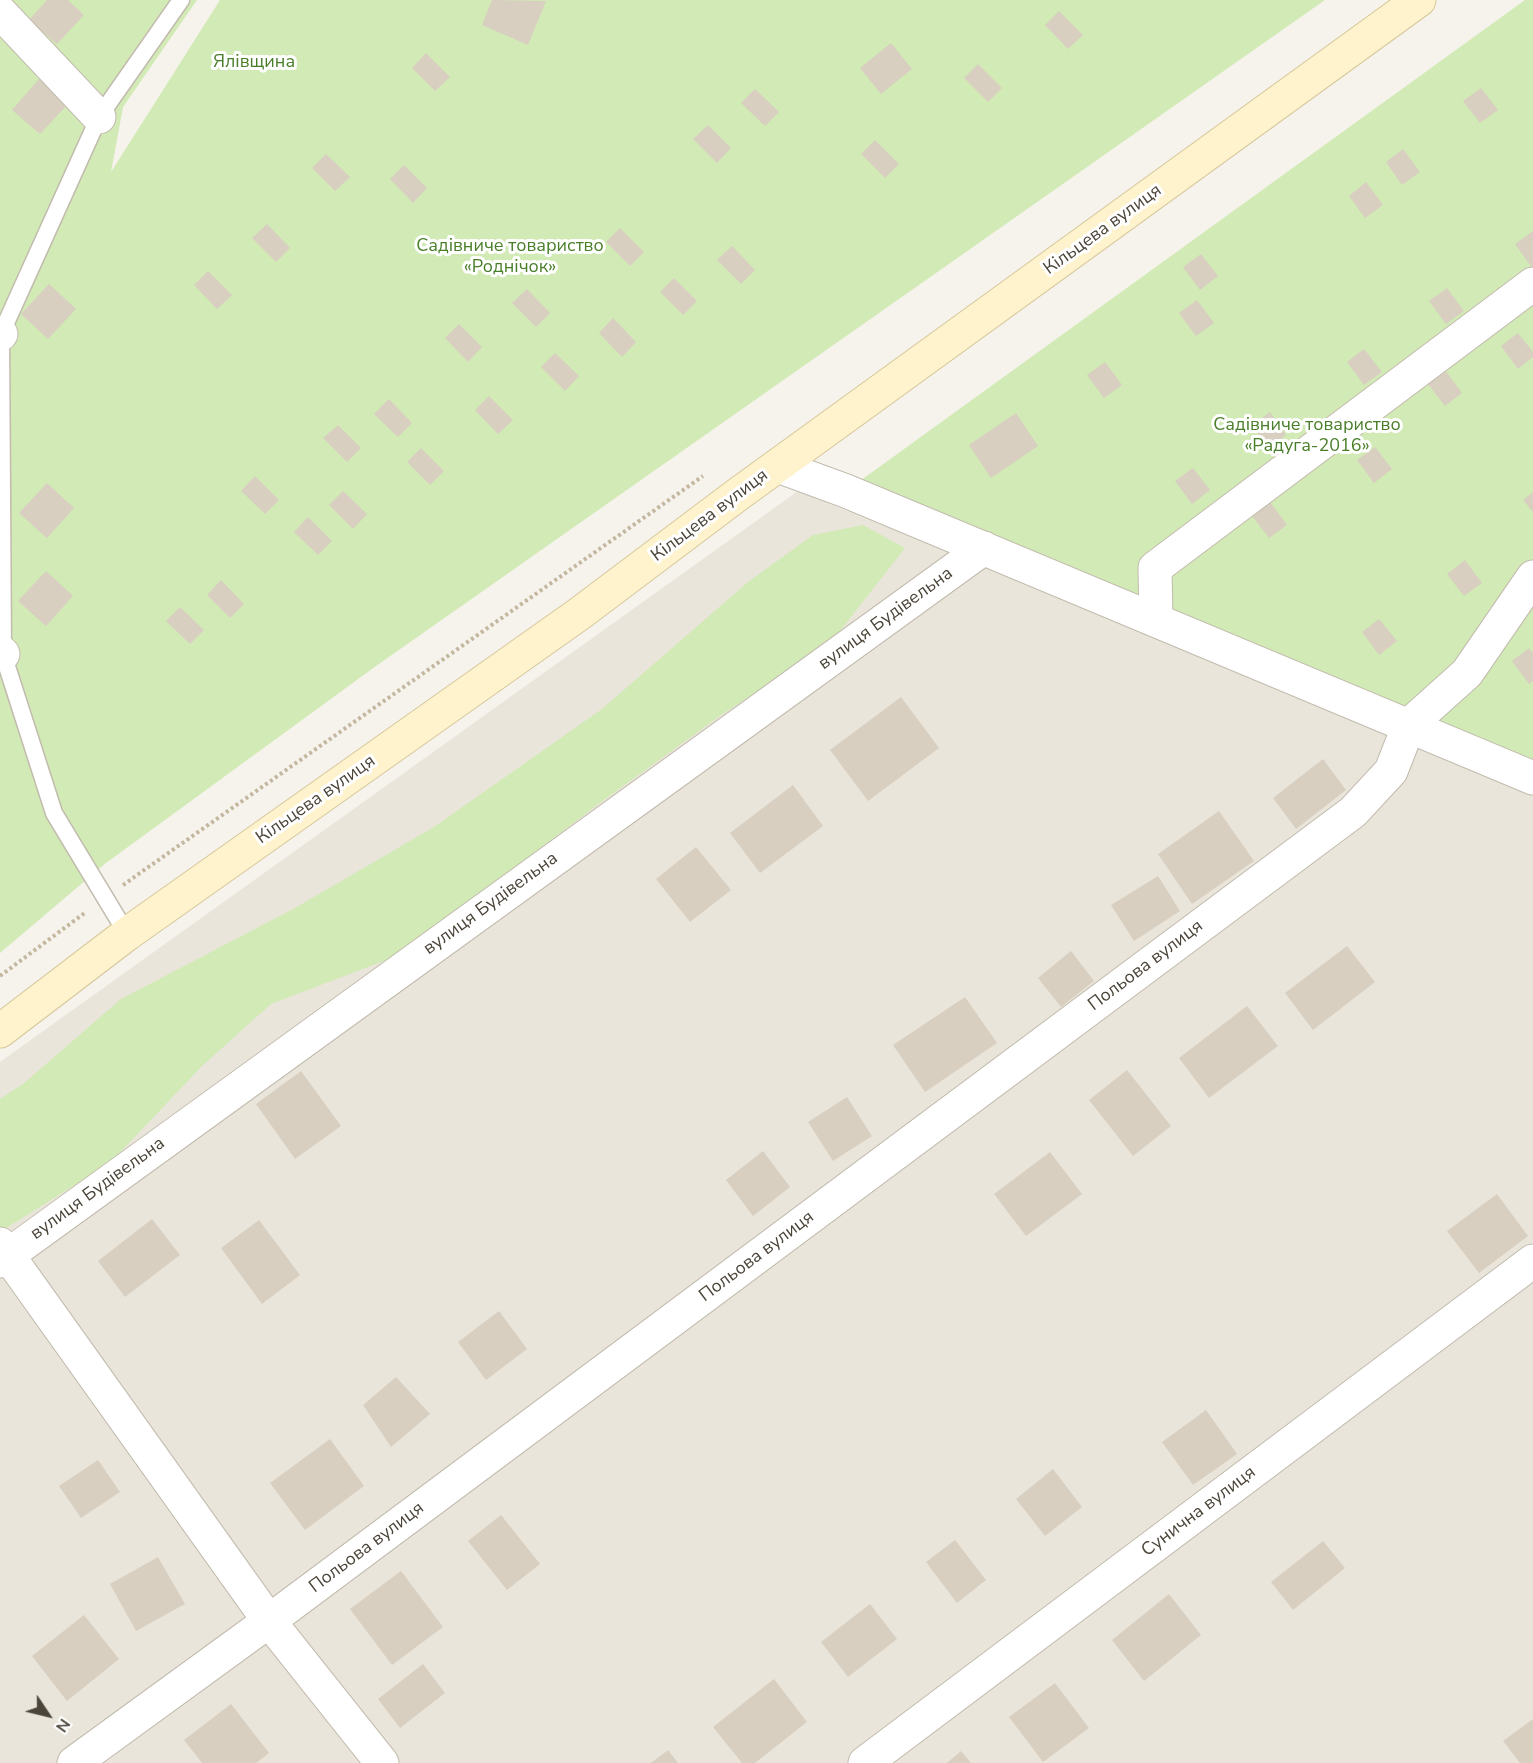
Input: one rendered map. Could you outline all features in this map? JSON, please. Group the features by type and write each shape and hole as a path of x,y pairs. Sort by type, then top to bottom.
{"main road":[{"name":"Кільцева вулиця","path":"0,1031 128,934 579,614 778,466 1419,0"}],"street":[{"path":"0,12 99,117"},
{"path":"1156,620 1155,568 1533,284"},
{"path":"778,466 984,548 1533,778"},
{"name":"вулиця Будівельна","path":"3,1253 984,548"},
{"path":"1409,725 1467,673 1533,577"},
{"name":"Польова вулиця","path":"74,1763 269,1621 1353,812 1391,771 1409,725"},
{"path":"3,1253 269,1621 382,1763"},
{"name":"Сунична вулиця","path":"865,1763 1533,1261"}],"lane":[{"path":"128,934 54,813 2,652 0,334 99,117 181,0"}],"path":[{"path":"0,976 105,897 555,581"}],"shaded area":[{"path":"798,491 1533,788 1533,1763 0,1763 0,1062"}],"green space":[{"name":"Садівниче товариство «Роднічок»","path":"0,0 197,0 123,107 111,172 220,0 1325,0 376,666 106,863 0,953"},
{"name":"Садівниче товариство «Радуга-2016»","path":"1525,0 1533,0 1533,778 846,491"},
{"path":"863,525 905,548 829,645 724,713 597,805 402,954 271,1004 202,1066 110,1163 0,1232 0,1099 23,1084 121,999 295,908 434,827 602,709 748,582 813,535"}],"building":[{"path":"47,0 68,0 84,15 57,44 29,20"},
{"path":"492,0 546,1 528,45 482,25"},
{"path":"1059,11 1083,35 1068,49 1045,25"},
{"path":"891,43 912,69 881,94 860,68"},
{"path":"426,53 450,77 435,91 412,68"},
{"path":"978,64 1002,88 988,102 964,78"},
{"path":"39,79 67,105 40,134 12,110"},
{"path":"1481,88 1498,110 1480,123 1463,101"},
{"path":"755,89 779,112 765,126 741,103"},
{"path":"708,125 731,148 717,163 693,139"},
{"path":"875,140 899,164 885,178 861,154"},
{"path":"1403,149 1420,172 1402,185 1386,162"},
{"path":"326,154 350,177 335,191 312,168"},
{"path":"404,165 427,188 413,203 390,179"},
{"path":"1366,182 1383,205 1365,218 1349,196"},
{"path":"267,224 290,248 276,262 252,238"},
{"path":"620,228 644,252 630,266 606,242"},
{"path":"1533,231 1533,269 1515,244"},
{"path":"732,246 755,270 741,284 717,260"},
{"path":"1201,254 1218,276 1200,290 1183,267"},
{"path":"208,271 232,295 217,309 194,285"},
{"path":"674,278 697,301 683,315 660,292"},
{"path":"49,284 76,309 48,339 21,314"},
{"path":"1447,288 1464,311 1446,324 1429,301"},
{"path":"527,289 550,313 536,327 512,303"},
{"path":"1197,300 1214,323 1196,336 1179,313"},
{"path":"613,318 636,342 622,357 599,333"},
{"path":"459,324 482,347 468,362 445,338"},
{"path":"1518,333 1533,352 1533,357 1518,369 1501,346"},
{"path":"1364,349 1382,372 1364,385 1347,362"},
{"path":"555,353 579,376 565,391 541,367"},
{"path":"1105,362 1122,385 1104,398 1087,375"},
{"path":"1445,370 1462,393 1445,406 1428,384"},
{"path":"489,396 513,420 498,434 475,410"},
{"path":"389,399 412,423 398,437 374,414"},
{"path":"1270,412 1286,435 1269,448 1252,426"},
{"path":"1016,413 1038,446 991,478 969,445"},
{"path":"338,425 361,448 347,462 323,438"},
{"path":"1375,447 1392,469 1374,483 1357,460"},
{"path":"421,448 444,471 430,485 407,462"},
{"path":"1193,468 1210,490 1192,504 1175,481"},
{"path":"255,476 279,500 265,514 241,491"},
{"path":"47,483 74,508 47,538 19,513"},
{"path":"343,491 367,514 353,529 329,505"},
{"path":"1533,492 1533,512 1523,500"},
{"path":"1270,502 1287,525 1269,538 1252,516"},
{"path":"308,517 332,541 318,555 294,532"},
{"path":"1465,560 1482,583 1464,596 1447,574"},
{"path":"46,571 73,596 46,626 18,601"},
{"path":"221,580 244,604 230,618 207,595"},
{"path":"180,607 204,630 190,644 166,621"},
{"path":"1379,619 1397,641 1379,655 1362,632"},
{"path":"1529,648 1533,653 1533,681 1529,684 1512,661"},
{"path":"901,697 939,748 868,801 830,750"},
{"path":"1323,759 1346,790 1296,829 1273,798"},
{"path":"793,785 823,826 760,873 730,833"},
{"path":"1219,811 1254,861 1192,904 1158,854"},
{"path":"696,847 731,890 690,922 656,879"},
{"path":"1158,876 1180,911 1134,941 1111,905"},
{"path":"1347,946 1375,982 1313,1030 1285,993"},
{"path":"1071,951 1094,981 1061,1007 1038,978"},
{"path":"965,997 997,1043 925,1092 893,1045"},
{"path":"1247,1006 1278,1046 1209,1098 1179,1058"},
{"path":"1127,1070 1171,1126 1133,1156 1089,1100"},
{"path":"301,1071 341,1126 295,1159 256,1104"},
{"path":"847,1097 872,1136 833,1161 808,1122"},
{"path":"763,1151 790,1187 753,1216 726,1180"},
{"path":"1050,1152 1082,1194 1026,1236 994,1194"},
{"path":"1497,1194 1528,1236 1479,1273 1447,1231"},
{"path":"152,1219 180,1255 125,1297 98,1261"},
{"path":"259,1220 300,1275 262,1304 221,1248"},
{"path":"499,1311 527,1349 486,1380 458,1342"},
{"path":"396,1377 430,1414 391,1447 363,1405"},
{"path":"1206,1410 1237,1454 1193,1485 1162,1442"},
{"path":"330,1439 364,1486 305,1530 270,1483"},
{"path":"98,1460 120,1492 81,1518 59,1486"},
{"path":"1053,1469 1082,1507 1045,1536 1016,1499"},
{"path":"501,1515 540,1564 507,1590 468,1541"},
{"path":"955,1540 986,1580 957,1603 926,1562"},
{"path":"1323,1541 1345,1568 1293,1610 1271,1582"},
{"path":"158,1557 185,1604 136,1631 110,1584"},
{"path":"401,1571 443,1627 392,1665 350,1609"},
{"path":"1169,1594 1201,1635 1144,1681 1112,1640"},
{"path":"870,1604 897,1639 848,1677 821,1642"},
{"path":"84,1615 119,1659 67,1701 32,1656"},
{"path":"423,1664 445,1693 400,1728 378,1699"},
{"path":"774,1679 807,1722 755,1763 742,1763 713,1727"},
{"path":"1055,1683 1089,1728 1043,1762 1009,1717"},
{"path":"231,1704 269,1753 256,1763 202,1763 184,1740"},
{"path":"1533,1719 1533,1763 1520,1763 1503,1741"},
{"path":"668,1750 678,1763 651,1763"},
{"path":"961,1751 971,1763 947,1763"}],"park label":[{"name":"Ялівщина","path":"254,63"}]}
